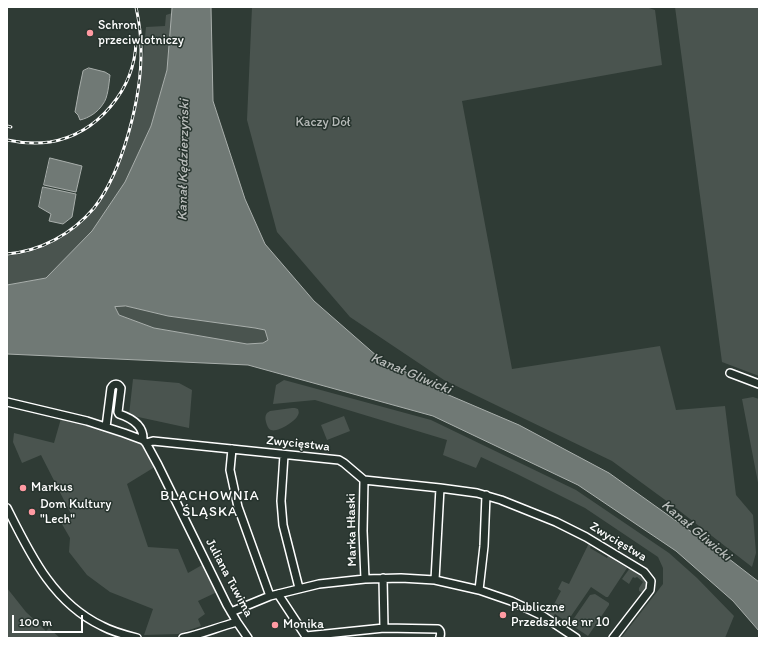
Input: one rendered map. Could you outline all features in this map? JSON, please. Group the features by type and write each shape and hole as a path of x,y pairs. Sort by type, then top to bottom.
{"street":[{"path":"730,373 759,384"},
{"name":"Juliana Tuwima","path":"106,427 111,388 112,385 118,384 121,388 118,412 134,421 140,427 144,441 231,612 248,638"},
{"name":"Zwycięstwa","path":"7,402 106,427 144,441 340,460 364,480 440,488 486,495 513,504 556,522 586,537 644,572 651,581 650,590 613,638"},
{"path":"232,449 230,470 238,507 270,596"},
{"path":"284,455 281,501 284,525 299,588"},
{"name":"Marka Hłaski","path":"364,480 363,531 365,579"},
{"path":"435,580 440,488"},
{"path":"479,590 484,546 486,495"},
{"path":"7,508 35,562 47,580 63,599 81,614 101,626 137,638"},
{"path":"231,612 270,596 319,584 383,578 435,580 479,590 510,601 539,614 576,638"},
{"path":"383,578 384,628"},
{"path":"278,594 306,637 384,628 438,629 441,632 440,636"},
{"path":"183,638 202,634 237,622"}],"green space":[{"name":"Kaczy Dół","path":"252,7 646,7 655,10 662,65 462,101 512,369 660,346 676,410 725,406 736,495 753,515 756,553 752,567 612,461 444,380 350,317 277,232 247,120"},
{"path":"675,7 759,7 759,376 722,362"},
{"path":"172,13 167,70 151,126 125,182 92,231 46,278 7,285 7,256 36,250 61,238 75,229 87,218 104,196 120,163 132,126 142,67 146,27 165,26 166,15"},
{"path":"126,306 168,316 266,330 268,340 263,343 247,344 154,328 119,315 115,307"},
{"path":"133,379 179,383 192,390 189,428 129,415"},
{"path":"284,380 431,420 576,490 669,553 697,578 734,616 725,638 621,638 663,584 663,568 658,557 585,508 517,474 481,457 476,468 443,455 447,440 315,400 273,404 276,385"},
{"path":"753,397 759,399 759,488 742,399"},
{"path":"292,408 298,409 299,412 294,420 277,430 269,429 265,419 267,413 270,411"},
{"path":"62,415 143,440 158,465 127,484 148,547 178,549 188,573 202,565 217,592 198,601 205,614 198,619 201,626 178,634 144,635 153,609 110,592 87,575 69,552 70,538 59,519 71,514 41,455 22,463 13,442 14,433 54,443"},
{"path":"344,416 350,431 327,440 321,425"},
{"path":"590,541 592,543 590,548 607,558 608,556 627,568 608,597 591,587 567,622 555,614 551,620 546,615 546,612 550,605 553,606 561,591 558,589 562,581 569,584"},
{"path":"632,567 647,581 644,593 639,591 639,588 643,582 637,577 633,577 629,584 622,579"},
{"path":"7,588 26,612 46,631 49,628 60,638 7,638"},
{"path":"595,594 609,603 609,605 588,636 570,624 590,595"}],"water":[{"name":"Kanał Kędzierzyński","path":"162,7 211,7 213,101 245,199 265,244 314,301 378,357 444,393 519,425 609,473 724,555 759,582 759,631 733,601 676,551 578,485 433,416 248,365 7,354 7,285 46,278 92,231 125,182 151,126 167,70 172,8","holes":["126,306 168,316 265,330 268,340 263,343 247,344 154,328 119,315 115,307"]},
{"path":"89,68 105,72 110,75 108,90 105,101 99,110 80,120 75,112 83,71"},
{"path":"50,158 82,166 76,192 44,185"},
{"path":"43,187 76,194 72,217 63,224 49,221 51,214 39,207"}],"railway":[{"path":"7,254 44,245 55,240 76,226 94,208 114,174 129,132 138,88 141,44 136,7"},
{"path":"7,140 28,143 50,142 84,130 111,106 121,92 129,76 134,59 136,41"},
{"path":"7,126 11,127"}],"place":[{"name":"Schron przeciwlotniczy","path":"90,33"},
{"name":"Markus","path":"23,488"},
{"name":"Dom Kultury \"Lech\"","path":"32,512"},
{"name":"Publiczne Przedszkole nr 10","path":"503,615"},
{"name":"Monika","path":"275,625"}],"district":[{"name":"BLACHOWNIA ŚLĄSKA","path":"210,504"}],"water label":[{"name":"Kanał Gliwicki","path":"411,374"},
{"name":"Kanał Gliwicki","path":"696,531"}]}
